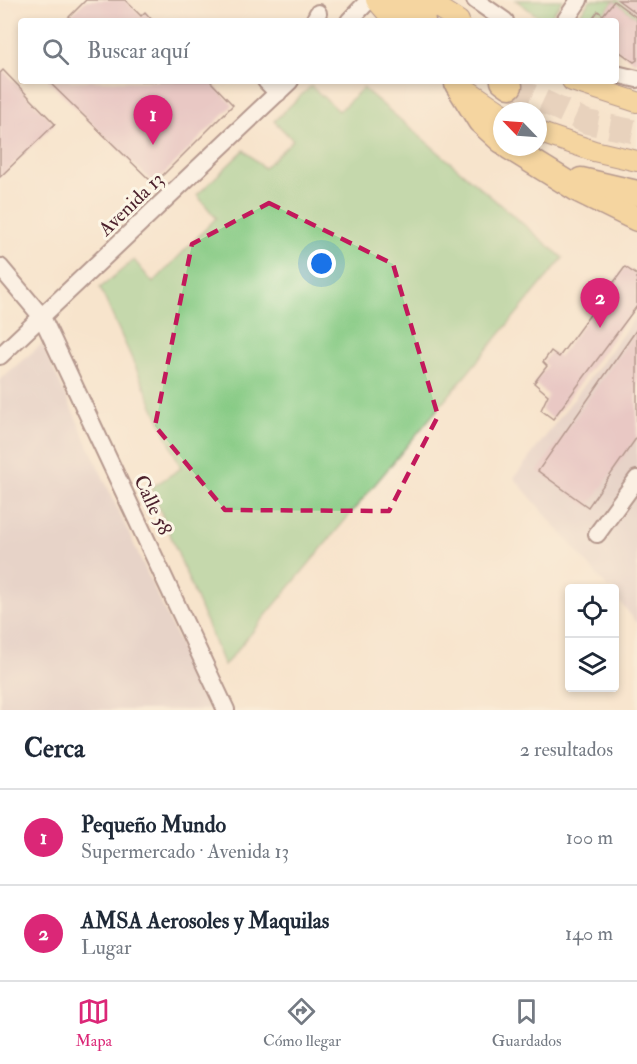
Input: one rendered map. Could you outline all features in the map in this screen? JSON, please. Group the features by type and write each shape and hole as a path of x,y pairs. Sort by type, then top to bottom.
{"highway":[{"path":"399,0 420,18"},
{"path":"457,84 480,121 493,133"},
{"path":"525,156 580,191 637,219"},
{"path":"553,172 637,193"}],"main road":[{"path":"376,0 391,18"},
{"path":"426,0 454,18"},
{"path":"459,84 493,106"},
{"path":"581,84 637,102"},
{"path":"547,135 594,151 637,161"}],"street":[{"path":"352,18 369,0"},
{"path":"475,0 501,18"},
{"path":"567,18 579,0"},
{"path":"619,75 637,79"},
{"name":"Avenida 13","path":"0,356 278,85"},
{"name":"Calle 58","path":"0,267 42,317 226,710"},
{"path":"597,534 637,479"}],"highlighted area":[{"path":"269,203 393,264 438,416 389,511 225,510 155,426 192,244"}],"shaded area":[{"path":"637,315 637,623 619,601 619,584 605,584 514,478"},
{"path":"42,344 210,710 0,710 0,379"}],"green space":[{"path":"516,0 563,0 549,18 540,18"},
{"path":"590,0 637,0 637,18 614,1 603,15 598,11 593,18 577,18"},
{"path":"311,86 339,111 363,88 563,258 224,666 151,488 181,468 100,288 134,260 153,283 216,218 197,195 244,150 264,168 293,140 274,121"}],"building":[{"path":"86,0 125,0 141,16 145,12 150,18 68,18"},
{"path":"618,0 637,0 637,14"},
{"path":"614,1 637,18 637,60 634,62 619,51 619,18 593,18 598,11 603,15"},
{"path":"3,70 55,124 0,177 0,73"},
{"path":"51,84 213,84 233,105 154,184"},
{"path":"625,267 637,275 637,306 553,419 541,410 548,395 534,383 547,366 543,362 551,351 559,357"},
{"path":"637,329 637,437 588,507 538,471"}],"tunnel":[{"path":"510,86 587,122 637,132"}],"place":[{"name":"Pequeño Mundo","path":"153,145"},
{"name":"AMSA Aerosoles y Maquilas","path":"600,328"}]}
